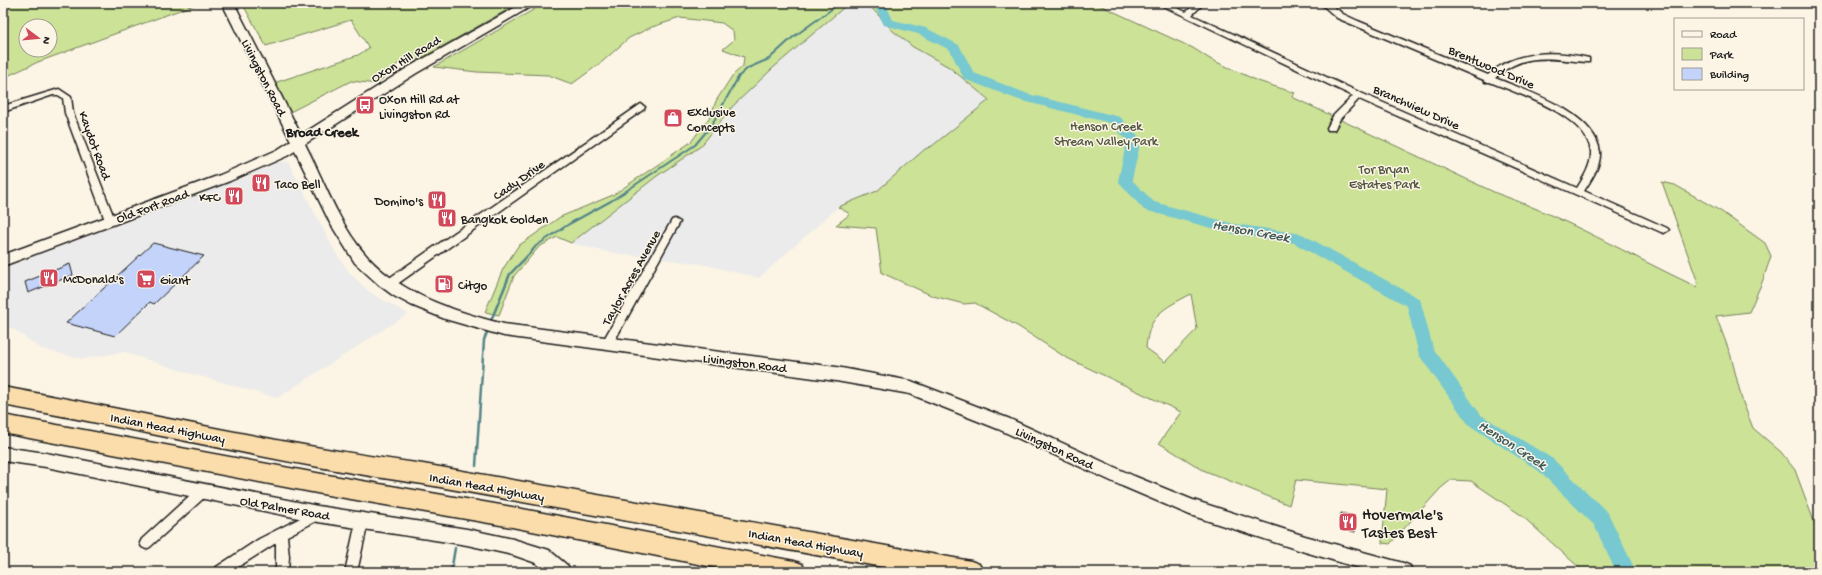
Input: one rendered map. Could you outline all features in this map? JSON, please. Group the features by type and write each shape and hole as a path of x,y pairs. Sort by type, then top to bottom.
{"highway":[{"name":"Indian Head Highway","path":"3,396 93,412 351,464 423,474 971,572"},
{"name":"Indian Head Highway","path":"3,424 322,484 512,517 794,572"}],"main road":[{"name":"Livingston Road","path":"228,3 298,144 352,248 371,270 409,298 432,309 474,323 498,329 856,377 911,388 964,407 1128,481 1190,507 1305,544 1403,572"},
{"name":"Oxon Hill Road","path":"298,144 411,71 531,3"},
{"name":"Old Fort Road","path":"3,261 225,178 282,153 298,144"},
{"name":"Old Palmer Road","path":"3,454 46,460 318,514 467,537 513,547 542,556 561,572"}],"street":[{"name":"Branchview Drive","path":"1161,3 1358,95 1580,191 1664,230"},
{"path":"1187,15 1200,3"},
{"name":"Brentwood Drive","path":"1324,3 1340,16 1355,23 1555,107 1565,113 1583,128 1590,137 1594,146 1594,164 1580,191"},
{"path":"1488,80 1510,63 1519,59 1544,57 1586,60"},
{"name":"Kaydot Road","path":"3,109 52,93 59,92 68,97 69,113 110,220"},
{"path":"1331,128 1336,118 1358,95"},
{"name":"Cady Drive","path":"389,284 641,108"},
{"name":"Taylor Acres Avenue","path":"607,344 675,222"},
{"path":"146,543 180,515 202,492"},
{"path":"219,572 263,543 318,514"},
{"path":"351,572 360,531 364,521"},
{"path":"280,534 283,557 282,572"}],"shaded area":[{"path":"849,3 867,3 893,31 913,47 949,67 993,104 963,136 925,149 877,191 838,207 759,278 701,264 607,252 571,243 657,176 701,146 732,107 773,68"},
{"path":"278,162 288,162 337,255 351,274 371,293 408,314 277,398 185,372 124,352 82,359 42,349 13,329 3,326 3,268 243,178"}],"green space":[{"path":"3,3 199,3 58,55 58,18 18,18 18,58 49,58 3,78"},
{"path":"242,3 516,3 512,7 413,63 403,59 377,84 351,81 288,113 274,83 358,55 369,48 351,20 266,46"},
{"path":"545,3 849,3 773,68 732,107 701,146 657,176 571,243 557,237 539,247 514,276 499,315 485,312 503,269 518,246 560,217 613,195 691,142 711,115 716,101 732,76 743,66 744,57 723,49 734,40 733,31 722,23 680,18 652,27 629,38 602,62 572,84 548,75 477,72 434,67"},
{"path":"867,3 1095,3 1193,48 1210,59 1258,81 1295,93 1292,97 1496,193 1547,213 1695,286 1696,288 1698,283 1662,182 1675,185 1722,212 1765,243 1771,256 1763,280 1749,312 1716,316 1731,356 1742,400 1753,428 1781,452 1795,470 1819,535 1819,572 1584,572 1521,515 1471,481 1451,480 1441,488 1390,544 1382,543 1387,489 1296,480 1289,505 1203,470 1159,443 1181,412 1065,357 1019,327 975,303 964,304 933,296 882,273 876,228 836,225 850,214 838,207 877,191 925,149 932,146 989,100 949,67 913,47 893,31","holes":["1191,294 1197,329 1165,362 1146,348 1150,327 1154,320 1165,309"]}],"building":[{"name":"Giant","path":"153,243 204,256 154,304 150,302 115,336 66,323"},
{"name":"McDonald's","path":"70,264 73,275 28,293 25,282"},
{"name":"Citgo","path":"445,279 451,284 443,290 437,285"},
{"name":"Hovermale's Tastes Best","path":"1341,513 1354,516 1355,532 1342,529"}],"waterway":[{"path":"531,252 536,246 569,224 611,201 695,145 711,126 739,76 748,68 769,59 792,38 840,3"},
{"name":"Henson Creek","path":"879,3 888,22 922,31 955,48 969,76 1024,97 1115,120 1134,139 1125,181 1149,206 1234,229 1297,238 1341,261 1414,303 1425,350 1475,420 1546,465 1601,519 1626,572"},
{"path":"490,323 510,274 532,251"},
{"path":"476,466 484,340 488,330"},
{"path":"451,572 455,548"}],"place":[{"name":"Oxon Hill Rd at Livingston Rd","path":"365,105"},
{"name":"Exclusive Concepts","path":"673,118"},
{"name":"Taco Bell","path":"261,183"},
{"name":"KFC","path":"234,196"},
{"name":"Domino's","path":"437,200"},
{"name":"Bangkok Golden","path":"447,218"},
{"name":"McDonald's","path":"49,278"},
{"name":"Giant","path":"146,279"},
{"name":"Citgo","path":"444,284"},
{"name":"Hovermale's Tastes Best","path":"1348,522"}],"district":[{"name":"Broad Creek","path":"322,131"}],"park label":[{"name":"Henson Creek Stream Valley Park","path":"1106,132"},
{"name":"Tor Bryan Estates Park","path":"1384,176"}]}
